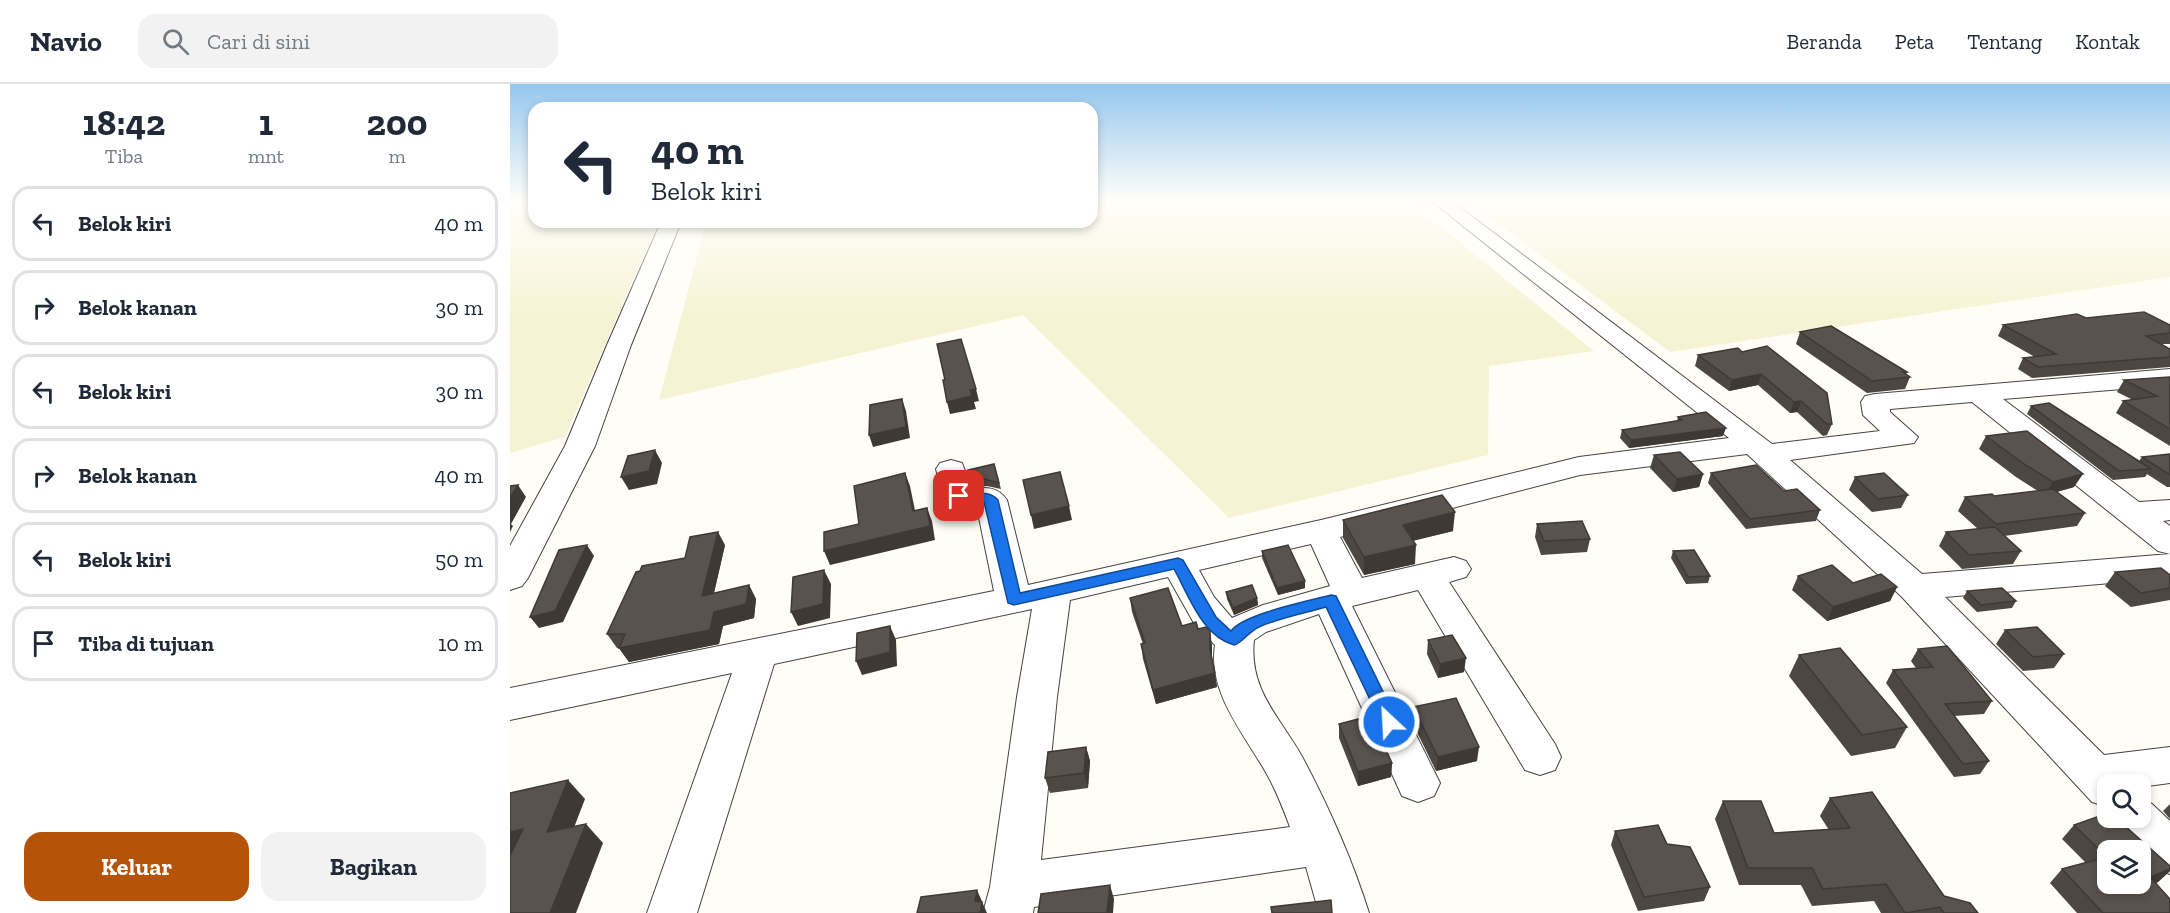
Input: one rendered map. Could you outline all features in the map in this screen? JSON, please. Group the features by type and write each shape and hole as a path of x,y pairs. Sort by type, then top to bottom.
{"street":[{"path":"510,578 580,446 663,241"},
{"path":"1492,241 1759,449 1914,587 2097,778"},
{"path":"510,704 1033,596 1321,531 1579,466 1904,437 1877,415 1875,402 2170,377"},
{"path":"1979,394 2170,543"},
{"path":"951,469 959,496 965,499 987,497 991,500 1033,596 1037,697 1011,900 1320,844"},
{"path":"2132,513 2170,510"},
{"path":"1321,531 1341,597 1418,783"},
{"path":"1178,563 1211,621 1223,634 1234,639"},
{"path":"1914,587 2170,566"},
{"path":"1344,913 1320,844 1290,775 1259,728 1239,681 1234,658 1234,639 1241,629 1255,622 1341,597 1440,573 1540,757"},
{"path":"672,913 759,651"},
{"path":"2133,774 2170,765"},
{"path":"2146,828 2170,852"}],"shaded area":[{"path":"510,241 650,241 565,437 510,453"},
{"path":"701,241 1458,241 1594,351 1489,366 1488,455 1229,518 1023,315 659,400"},
{"path":"1521,241 2170,241 2170,277 1670,352"}],"building":[{"path":"2144,312 2170,325 2170,333 2146,336 2170,349 2170,357 2038,367 2023,358 2056,354 2003,325 2077,314 2086,318"},
{"path":"1831,326 1907,372 1903,372 1910,377 1872,381 1800,332"},
{"path":"961,339 976,389 970,390 972,396 947,402 937,344"},
{"path":"1767,346 1827,393 1832,424 1827,424 1801,401 1794,402 1761,374 1732,380 1698,355 1738,348 1742,352"},
{"path":"2170,377 2170,429 2123,401 2157,396 2124,380"},
{"path":"902,399 906,427 869,435 870,405"},
{"path":"2049,403 2151,469 2119,471 2031,406"},
{"path":"1706,412 1726,428 1631,440 1622,430 1682,420 1678,417"},
{"path":"2027,431 2083,474 2053,482 1986,436"},
{"path":"655,450 649,471 621,477 628,456"},
{"path":"1680,452 1703,474 1677,479 1654,455"},
{"path":"2170,454 2170,475 2142,457"},
{"path":"994,464 999,483 985,479 971,480 968,470"},
{"path":"1756,465 1784,491 1797,489 1820,510 1750,519 1711,473"},
{"path":"1060,472 1069,506 1031,515 1023,480"},
{"path":"905,473 913,511 927,508 930,526 824,551 824,532 859,524 854,486"},
{"path":"1884,473 1908,495 1878,499 1855,477"},
{"path":"518,485 510,498 510,486"},
{"path":"2053,489 2085,513 1996,524 1965,497 1992,494 1994,496"},
{"path":"1442,495 1455,512 1403,525 1416,545 1364,557 1343,520"},
{"path":"1582,521 1590,539 1544,541 1537,524"},
{"path":"1995,527 2021,551 1969,555 1946,532"},
{"path":"718,532 702,596 749,585 746,604 714,612 710,630 619,648 625,634 607,634 636,572 640,571 642,566 685,558 690,537"},
{"path":"587,545 555,611 530,617 559,550"},
{"path":"1288,545 1305,581 1277,588 1262,551"},
{"path":"1694,550 1710,576 1688,577 1673,551"},
{"path":"1832,565 1853,583 1881,574 1897,587 1833,607 1798,576"},
{"path":"2161,568 2170,575 2170,588 2141,593 2115,572"},
{"path":"824,570 823,604 791,612 793,577"},
{"path":"1252,585 1257,598 1233,608 1226,592"},
{"path":"1168,588 1182,626 1196,622 1198,629 1206,627 1210,631 1210,650 1215,673 1153,690 1141,644 1145,643 1130,598"},
{"path":"2002,588 2016,601 1981,605 1967,591"},
{"path":"890,626 890,652 856,661 857,633"},
{"path":"2037,627 2064,654 2033,657 2005,630"},
{"path":"1452,635 1466,658 1440,664 1428,640"},
{"path":"1947,646 1992,701 1945,704 1989,761 1963,764 1893,670 1933,667 1918,649"},
{"path":"1840,648 1907,727 1862,735 1799,655"},
{"path":"1456,698 1479,747 1438,757 1413,707"},
{"path":"1370,716 1392,763 1358,772 1339,724"},
{"path":"1086,747 1084,773 1045,778 1048,752"},
{"path":"568,780 547,832 586,824 550,913 510,913 510,856 523,829 510,832 510,793"},
{"path":"1872,792 1944,896 1970,903 1978,913 1944,913 1940,907 1905,913 1886,884 1823,889 1812,868 1748,868 1723,801 1761,801 1774,833 1850,828 1830,798"},
{"path":"2097,817 2097,828 2127,828 2141,840 2097,840 2097,847 2074,825"},
{"path":"1658,825 1667,844 1690,847 1710,887 1644,897 1615,831"},
{"path":"2151,849 2170,866 2170,869 2151,877"},
{"path":"2097,860 2097,894 2151,894 2151,878 2170,899 2170,913 2103,913 2062,869"},
{"path":"1110,885 1107,913 1038,913 1041,894"},
{"path":"977,890 975,901 982,902 980,913 917,913 921,897"},
{"path":"1331,900 1332,913 1272,913 1271,907"}],"route":[{"path":"959,496 965,499 987,497 991,500 1014,599 1178,563 1211,621 1223,634 1234,639 1241,629 1255,622 1331,600 1389,722"}]}
